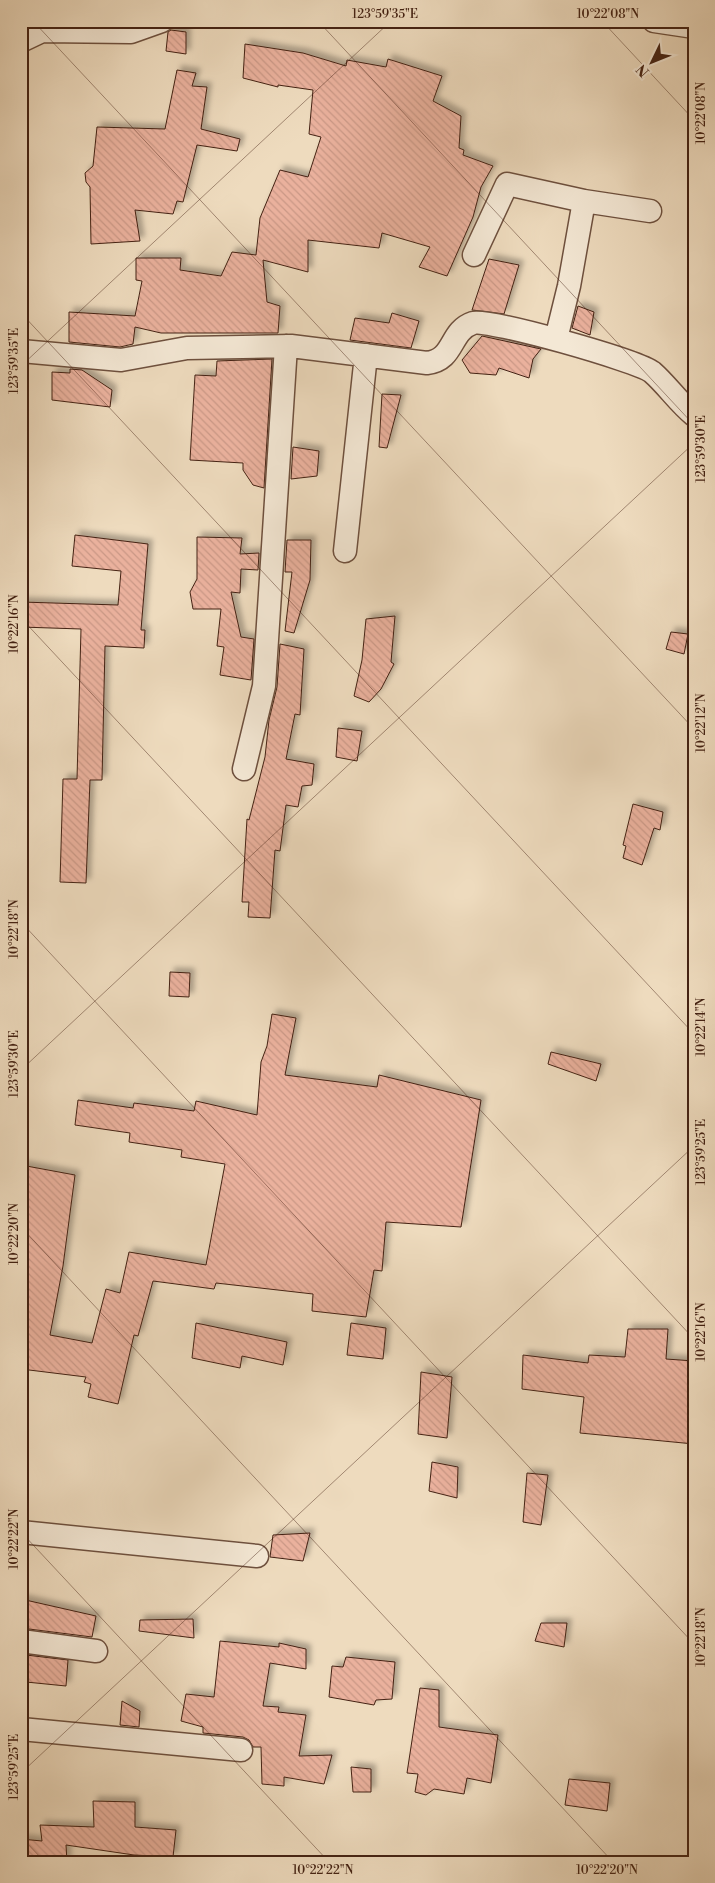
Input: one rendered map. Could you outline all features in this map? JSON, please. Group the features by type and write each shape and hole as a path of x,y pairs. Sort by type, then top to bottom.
{"street":[{"path":"21,40 42,31 131,32 162,21"},
{"path":"654,21 694,27"},
{"path":"474,255 507,184 584,201 650,211"},
{"path":"556,339 569,286 584,201"},
{"path":"21,351 121,360 187,348 286,346 427,363 438,362 448,353 457,334 474,323 503,326 556,339 650,371 694,416"},
{"path":"244,769 264,686 286,346"},
{"path":"345,551 366,355"},
{"path":"21,1532 257,1556"},
{"path":"21,1641 96,1651"},
{"path":"21,1729 241,1750"}],"building":[{"path":"171,30 186,32 186,54 166,51 168,32"},
{"path":"245,44 303,53 346,66 347,60 386,67 388,59 442,76 433,101 461,116 459,148 464,150 463,155 493,166 481,187 473,217 447,276 419,267 430,247 382,233 379,248 308,240 308,272 263,260 267,302 280,306 278,333 161,333 135,327 133,344 120,347 69,342 69,312 135,316 142,281 136,280 136,258 181,258 180,270 221,276 232,252 256,255 260,218 280,170 308,177 321,137 309,134 313,90 278,85 278,87 243,78"},
{"path":"177,70 196,73 192,86 207,87 201,129 240,139 237,151 197,145 183,202 177,201 173,214 135,210 140,241 91,244 90,187 86,182 85,173 93,166 97,127 165,129"},
{"path":"489,259 519,265 504,314 472,310"},
{"path":"578,306 594,312 590,335 572,328"},
{"path":"392,313 419,321 411,348 350,340 355,318 389,323"},
{"path":"482,336 541,349 533,359 529,378 499,368 496,375 470,373 462,360"},
{"path":"272,359 264,488 253,485 243,470 243,463 190,460 195,375 216,376 217,361"},
{"path":"70,369 82,370 112,390 110,407 52,400 52,372 70,373"},
{"path":"382,394 401,395 387,448 379,447"},
{"path":"293,447 319,451 317,476 291,479"},
{"path":"75,535 148,544 141,630 145,630 144,648 105,646 102,780 90,780 86,883 60,882 63,779 77,779 81,629 21,627 21,602 118,605 121,571 72,566"},
{"path":"197,537 242,538 240,554 259,553 258,570 241,569 240,593 231,592 241,637 254,639 251,680 220,675 224,647 217,646 221,609 193,609 190,592 197,579"},
{"path":"287,540 311,540 310,580 294,633 285,631 292,572 285,572"},
{"path":"395,616 391,662 394,664 381,689 369,702 354,696 362,660 366,619"},
{"path":"671,632 688,634 684,654 666,649"},
{"path":"280,644 304,649 300,715 295,714 286,759 314,764 312,785 302,786 298,807 286,805 280,851 275,850 270,918 248,917 249,902 242,902 247,819 249,820 265,757 269,720 277,687"},
{"path":"338,728 362,731 357,761 336,757"},
{"path":"633,804 663,812 660,830 654,828 642,865 623,858 626,846 623,845"},
{"path":"170,972 190,973 189,997 169,996"},
{"path":"272,1014 296,1018 285,1075 377,1087 379,1075 481,1100 461,1227 386,1222 382,1271 374,1270 366,1317 312,1311 313,1294 216,1283 214,1289 153,1281 138,1336 134,1335 118,1404 88,1397 91,1384 84,1382 86,1377 21,1369 21,1165 75,1175 63,1266 50,1335 92,1343 106,1289 120,1293 129,1252 206,1265 225,1164 181,1157 182,1150 129,1142 130,1133 75,1125 78,1100 133,1108 134,1103 194,1111 196,1101 257,1115 261,1062 267,1046"},
{"path":"551,1052 601,1064 596,1081 548,1064"},
{"path":"196,1323 287,1342 283,1365 242,1356 240,1368 192,1358"},
{"path":"351,1323 386,1328 383,1359 347,1355"},
{"path":"628,1329 668,1329 666,1359 694,1361 694,1444 580,1433 584,1397 522,1389 523,1355 588,1363 589,1355 625,1357"},
{"path":"421,1372 452,1377 447,1438 418,1434"},
{"path":"432,1462 458,1467 457,1498 429,1491"},
{"path":"527,1473 548,1475 541,1525 523,1522"},
{"path":"310,1533 303,1561 270,1557 273,1535"},
{"path":"21,1599 96,1616 92,1637 21,1628"},
{"path":"193,1619 194,1638 139,1631 140,1620"},
{"path":"541,1623 567,1623 564,1647 535,1641"},
{"path":"220,1641 279,1647 279,1643 306,1649 306,1669 270,1663 263,1706 279,1707 278,1712 306,1715 299,1756 332,1755 324,1784 284,1777 284,1786 262,1784 261,1747 253,1747 249,1740 243,1737 203,1733 203,1727 181,1721 186,1694 214,1697"},
{"path":"26,1655 68,1660 66,1686 26,1682"},
{"path":"346,1657 395,1662 392,1699 376,1700 374,1705 329,1697 332,1666 343,1667"},
{"path":"420,1688 439,1690 439,1727 498,1735 491,1783 467,1778 464,1794 434,1789 426,1795 415,1792 418,1774 407,1773"},
{"path":"122,1701 140,1711 139,1727 120,1725"},
{"path":"351,1767 371,1769 371,1792 353,1792"},
{"path":"569,1779 610,1783 607,1811 565,1805"},
{"path":"93,1801 135,1802 135,1827 176,1830 173,1857 134,1855 66,1845 67,1862 21,1862 21,1839 42,1841 40,1825 94,1827"}]}
